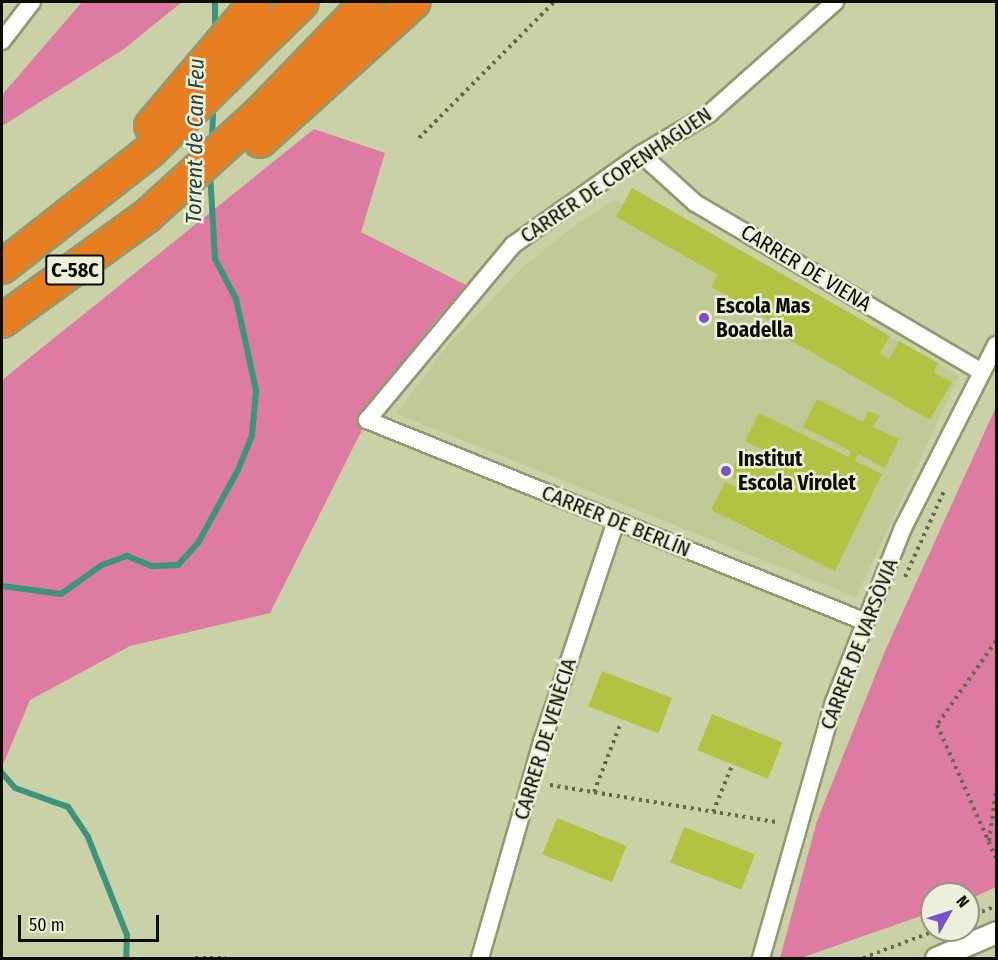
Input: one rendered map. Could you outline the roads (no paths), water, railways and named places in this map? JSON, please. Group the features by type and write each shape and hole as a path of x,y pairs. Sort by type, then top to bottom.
{"highway":[{"path":"97,192 256,2"},
{"name":"C-58C","path":"2,267 151,150 302,2"},
{"name":"C-58C","path":"2,321 147,216 259,114 367,2"},
{"path":"147,216 246,153 414,2"}],"street":[{"path":"2,41 32,2"},
{"name":"CARRER DE COPENHAGUEN","path":"367,420 513,245 641,154 709,114 835,2"},
{"name":"CARRER DE VIENA","path":"641,154 695,203 980,371"},
{"name":"CARRER DE VARSÒVIA","path":"761,958 834,702 903,528 980,371 996,345"},
{"name":"CARRER DE BERLÍN","path":"367,420 866,622"},
{"name":"CARRER DE VENÈCIA","path":"480,958 542,742 616,521"},
{"path":"936,958 996,932"}],"waterway":[{"name":"Torrent de Can Feu","path":"215,2 215,34"},
{"name":"Torrent de Can Feu","path":"212,142 213,104"},
{"name":"Torrent de Can Feu","path":"2,586 61,594 102,565 127,556 152,566 178,565 198,543 238,470 252,435 256,390 236,299 215,259 210,173"},
{"name":"Torrent de Can Feu","path":"2,773 15,788 68,807 88,837 127,935 126,958"}],"place":[{"name":"Escola Mas Boadella","path":"704,318"},
{"name":"Institut Escola Virolet","path":"726,471"}]}
